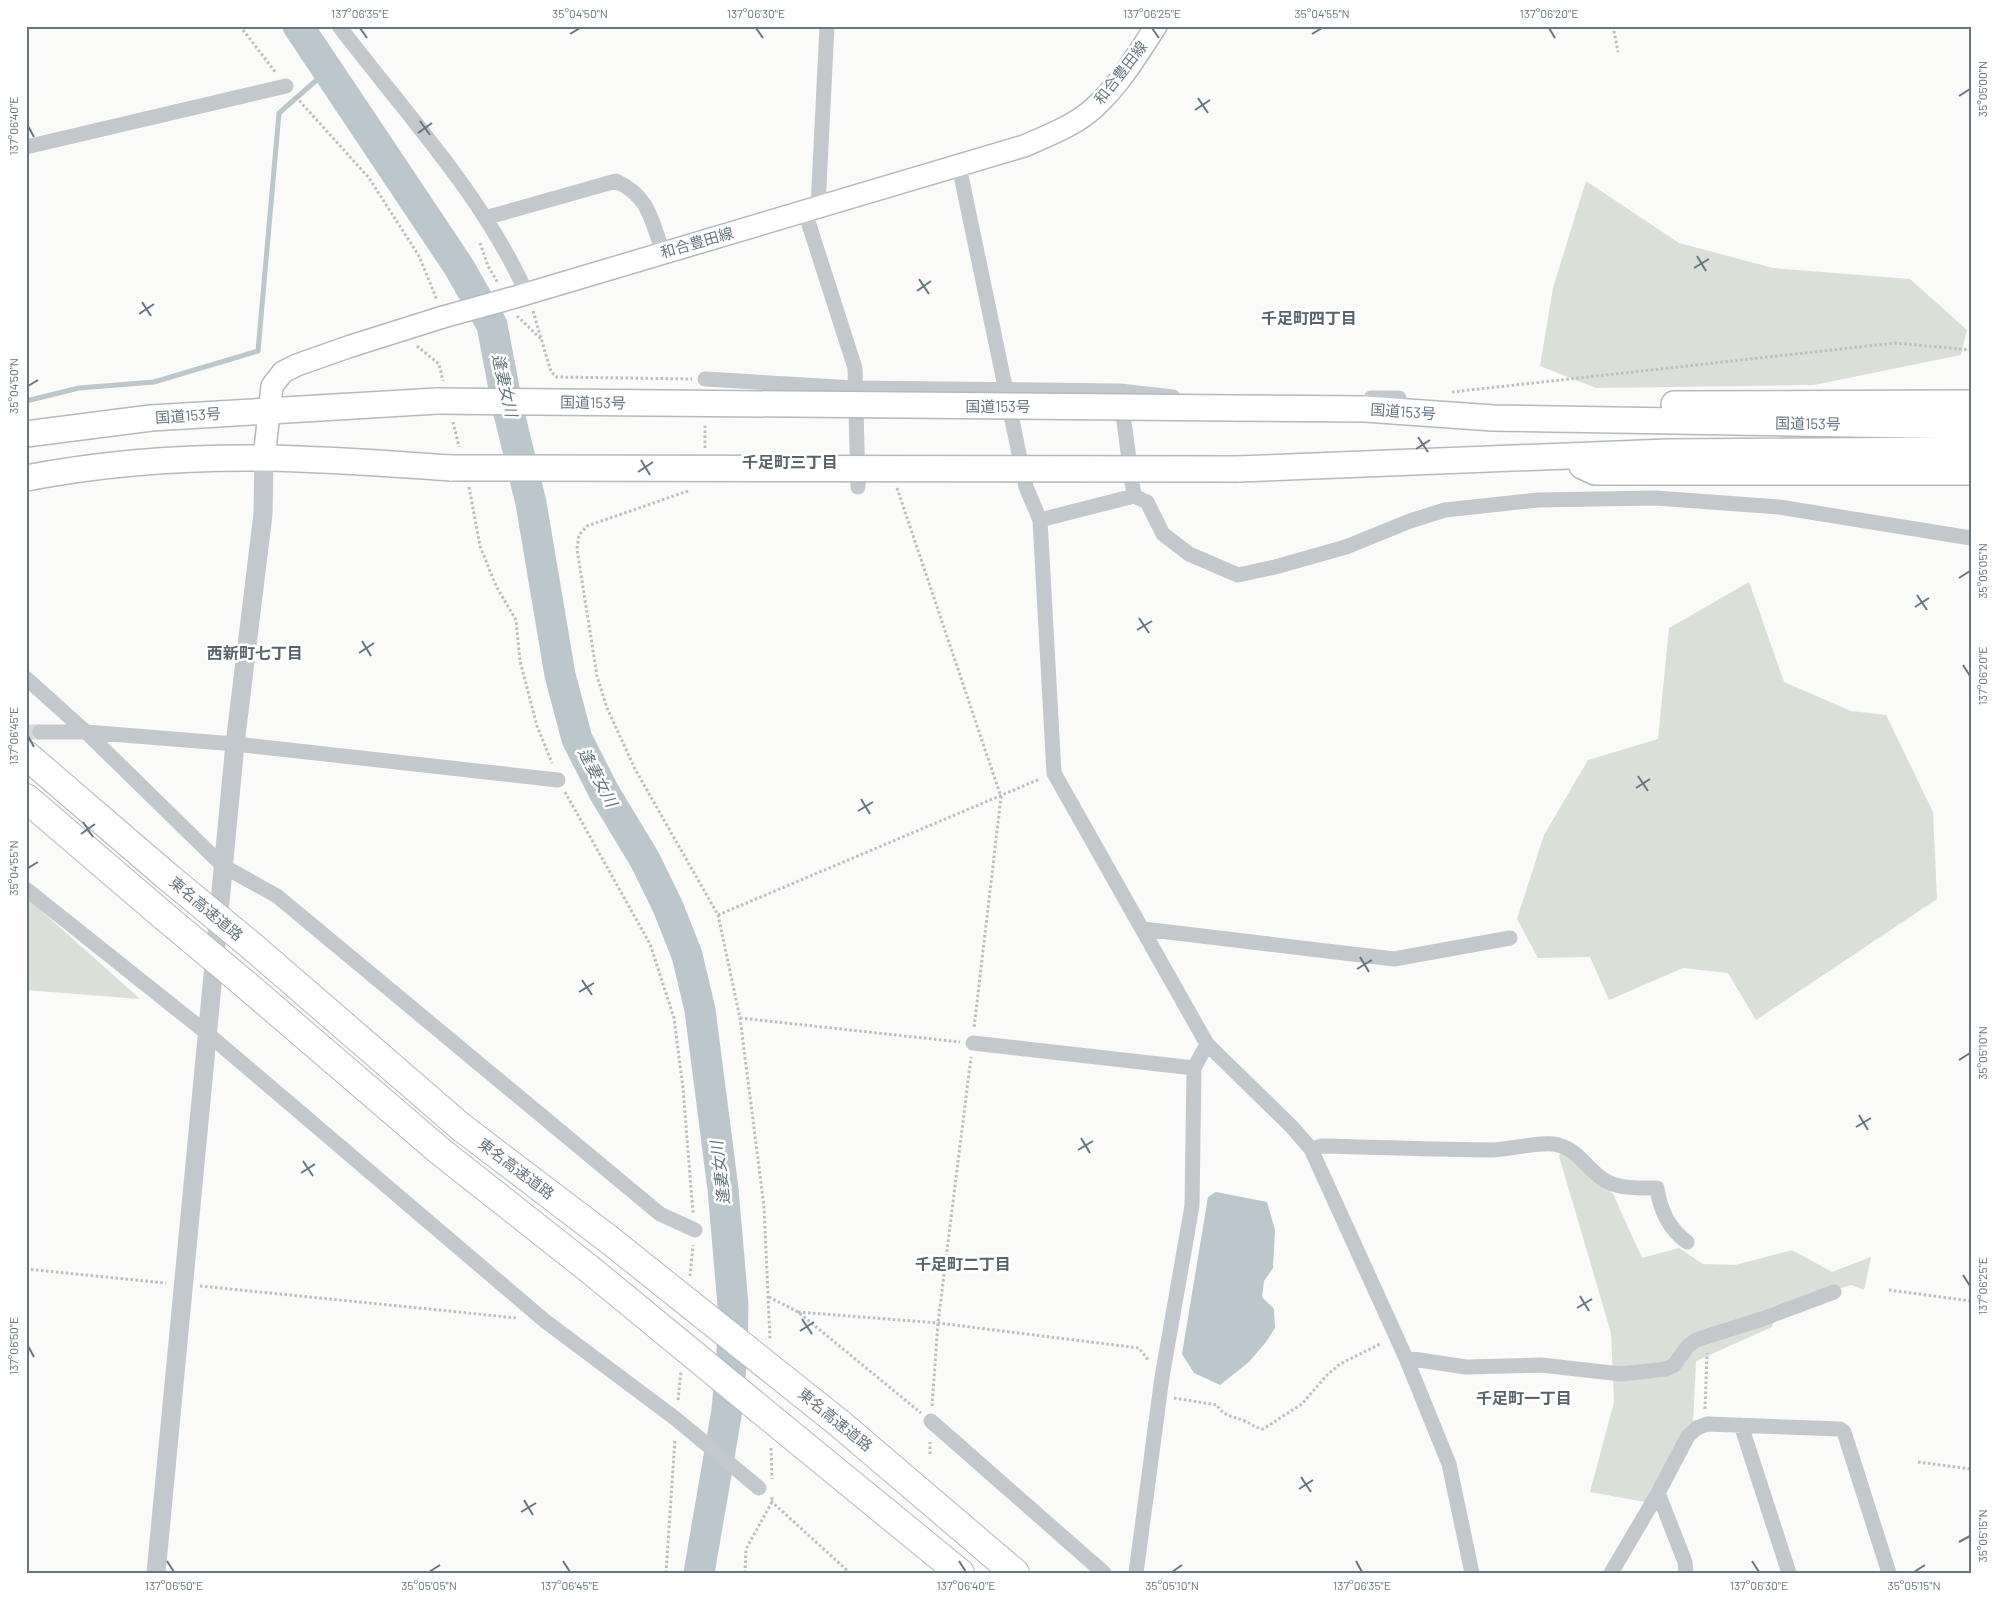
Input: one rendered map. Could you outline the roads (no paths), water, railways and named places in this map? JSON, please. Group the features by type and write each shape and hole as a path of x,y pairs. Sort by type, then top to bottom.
{"highway":[{"name":"国道153号","path":"26,434 151,418 444,399 1365,409 1494,418 1971,426"},
{"path":"1546,419 1586,405 1971,403"},
{"name":"国道153号","path":"26,478 61,472 154,462 264,458 459,465 1238,469 1668,452 1971,450"},
{"path":"1566,457 1595,472 1971,472"},
{"name":"東名高速道路","path":"26,756 254,948 461,1127 607,1238 839,1423 1015,1573"},
{"path":"26,798 441,1152 588,1268 960,1573"}],"main road":[{"name":"和合豊田線","path":"264,458 272,386 283,372 351,346 443,316 523,295 1024,146 1061,130 1095,107 1127,70 1156,26"}],"street":[{"path":"340,26 413,118 485,218 510,255 523,295"},
{"path":"827,26 811,210 855,368 858,487"},
{"path":"26,147 286,86"},
{"path":"959,166 1026,487 1040,520 1054,773 1207,1044 1292,1127 1310,1149 1397,1337 1449,1464 1472,1573"},
{"path":"485,218 616,181 631,188 644,201 663,252"},
{"path":"705,379 855,388 1005,388 1120,392 1174,397 1400,398"},
{"path":"1120,392 1134,496"},
{"path":"156,1573 235,744 263,514 264,458"},
{"path":"1040,520 1134,496 1148,502 1164,534 1188,554 1238,575 1275,567 1346,547 1410,521 1445,510 1538,500 1656,498 1779,507 1971,538"},
{"path":"26,678 86,732 223,866 277,896 660,1214 695,1230"},
{"path":"40,732 86,732 235,744 558,780"},
{"path":"26,889 208,1034 545,1321 676,1419 759,1488"},
{"path":"1143,929 1394,959 1510,938"},
{"path":"973,1043 1194,1068"},
{"path":"1136,1573 1159,1396 1192,1206 1194,1068 1207,1044"},
{"path":"1310,1149 1322,1146 1496,1150 1552,1144 1566,1147 1582,1158 1598,1176 1609,1183 1629,1188 1657,1188 1666,1220 1677,1235 1687,1242"},
{"path":"1406,1358 1466,1367 1541,1365 1621,1374 1666,1369 1674,1365 1688,1346 1708,1335 1765,1318 1834,1292"},
{"path":"931,1421 1104,1573"},
{"path":"1741,1425 1789,1573"},
{"path":"1611,1573 1658,1493 1688,1436 1704,1426 1741,1425 1840,1428 1844,1432 1889,1573"},
{"path":"1658,1493 1685,1562 1686,1573"}],"waterway":[{"name":"逢妻女川","path":"298,26 459,267 492,325 508,409 531,503 560,675 577,739 604,792 645,860 668,907 687,955 700,1010 723,1189 733,1305 732,1354 727,1410 699,1573"},
{"path":"26,401 79,388 154,382 258,351 279,113 327,71"}],"tunnel":[{"path":"26,732 40,732"}],"district":[{"name":"千足町四丁目","path":"1309,318"},
{"name":"千足町三丁目","path":"790,462"},
{"name":"西新町七丁目","path":"255,653"},
{"name":"千足町二丁目","path":"963,1264"},
{"name":"千足町一丁目","path":"1524,1398"}]}
